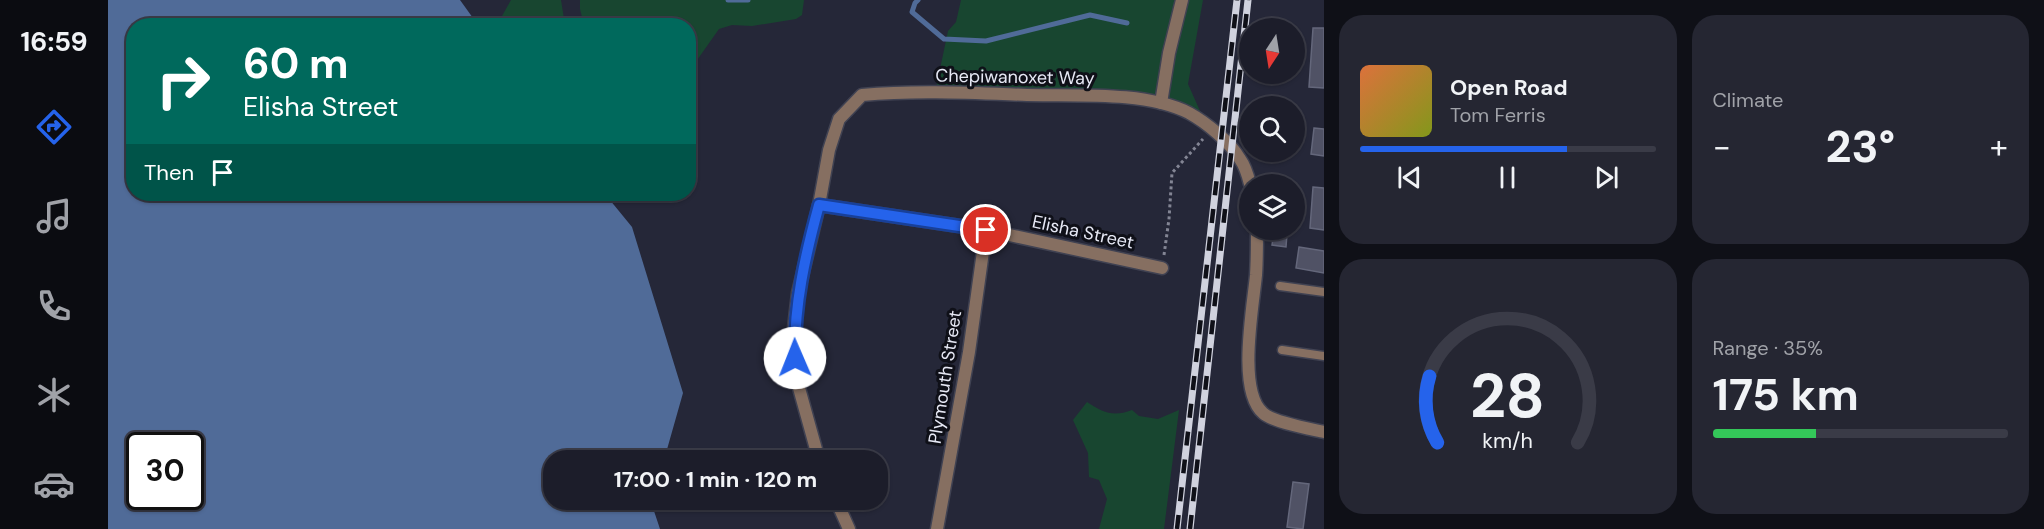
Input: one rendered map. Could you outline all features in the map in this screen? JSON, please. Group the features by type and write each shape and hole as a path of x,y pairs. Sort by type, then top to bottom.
{"street":[{"path":"1161,103 1169,52 1182,0"},
{"name":"Chepiwanoxet Way","path":"816,450 799,388 795,358 794,328 798,293 819,205 829,150 839,119 862,95 900,92 1083,96 1130,98 1161,103 1189,113 1212,128 1240,158 1246,174"},
{"name":"Elisha Street","path":"819,205 986,230 1162,268"},
{"name":"Plymouth Street","path":"937,529 969,352 986,230"},
{"path":"1257,240 1248,352 1250,392 1263,414 1297,427 1324,432"},
{"path":"840,510 849,529"}],"lane":[{"path":"1280,286 1324,292"},
{"path":"1282,350 1324,356"}],"path":[{"path":"1162,268 1169,219 1172,173 1212,128"}],"green space":[{"path":"511,0 561,0 564,18 500,18"},
{"path":"580,0 804,0 802,15 796,19 752,26 732,25 719,29 696,62 696,18 582,18"},
{"path":"961,0 1203,0 1188,84 1204,120 1180,105 936,88 948,31 956,22"},
{"path":"1087,402 1109,413 1132,410 1139,416 1158,419 1179,410 1164,529 1099,529 1107,499 1099,480 1089,477 1088,453 1073,420"}],"water":[{"path":"108,0 460,0 473,18 126,18 126,201 611,201 632,227 683,393 667,450 543,450 543,510 654,510 660,529 108,529"}],"building":[{"path":"1313,28 1324,28 1324,88 1309,87"},
{"path":"1314,128 1324,129 1324,156 1311,154"},
{"path":"1313,187 1324,188 1324,230 1310,228"},
{"path":"1273,240 1287,240 1286,247 1272,245"},
{"path":"1299,247 1324,251 1324,273 1296,268"},
{"path":"1293,482 1309,484 1303,529 1287,527"}],"waterway":[{"path":"728,0 748,0"},
{"path":"918,0 912,12 944,39 986,41 1090,15 1127,23"}],"railway":[{"path":"1177,529 1237,0"},
{"path":"1190,529 1248,0"}],"route":[{"path":"795,358 794,328 798,293 819,205 945,222 986,230"}]}
